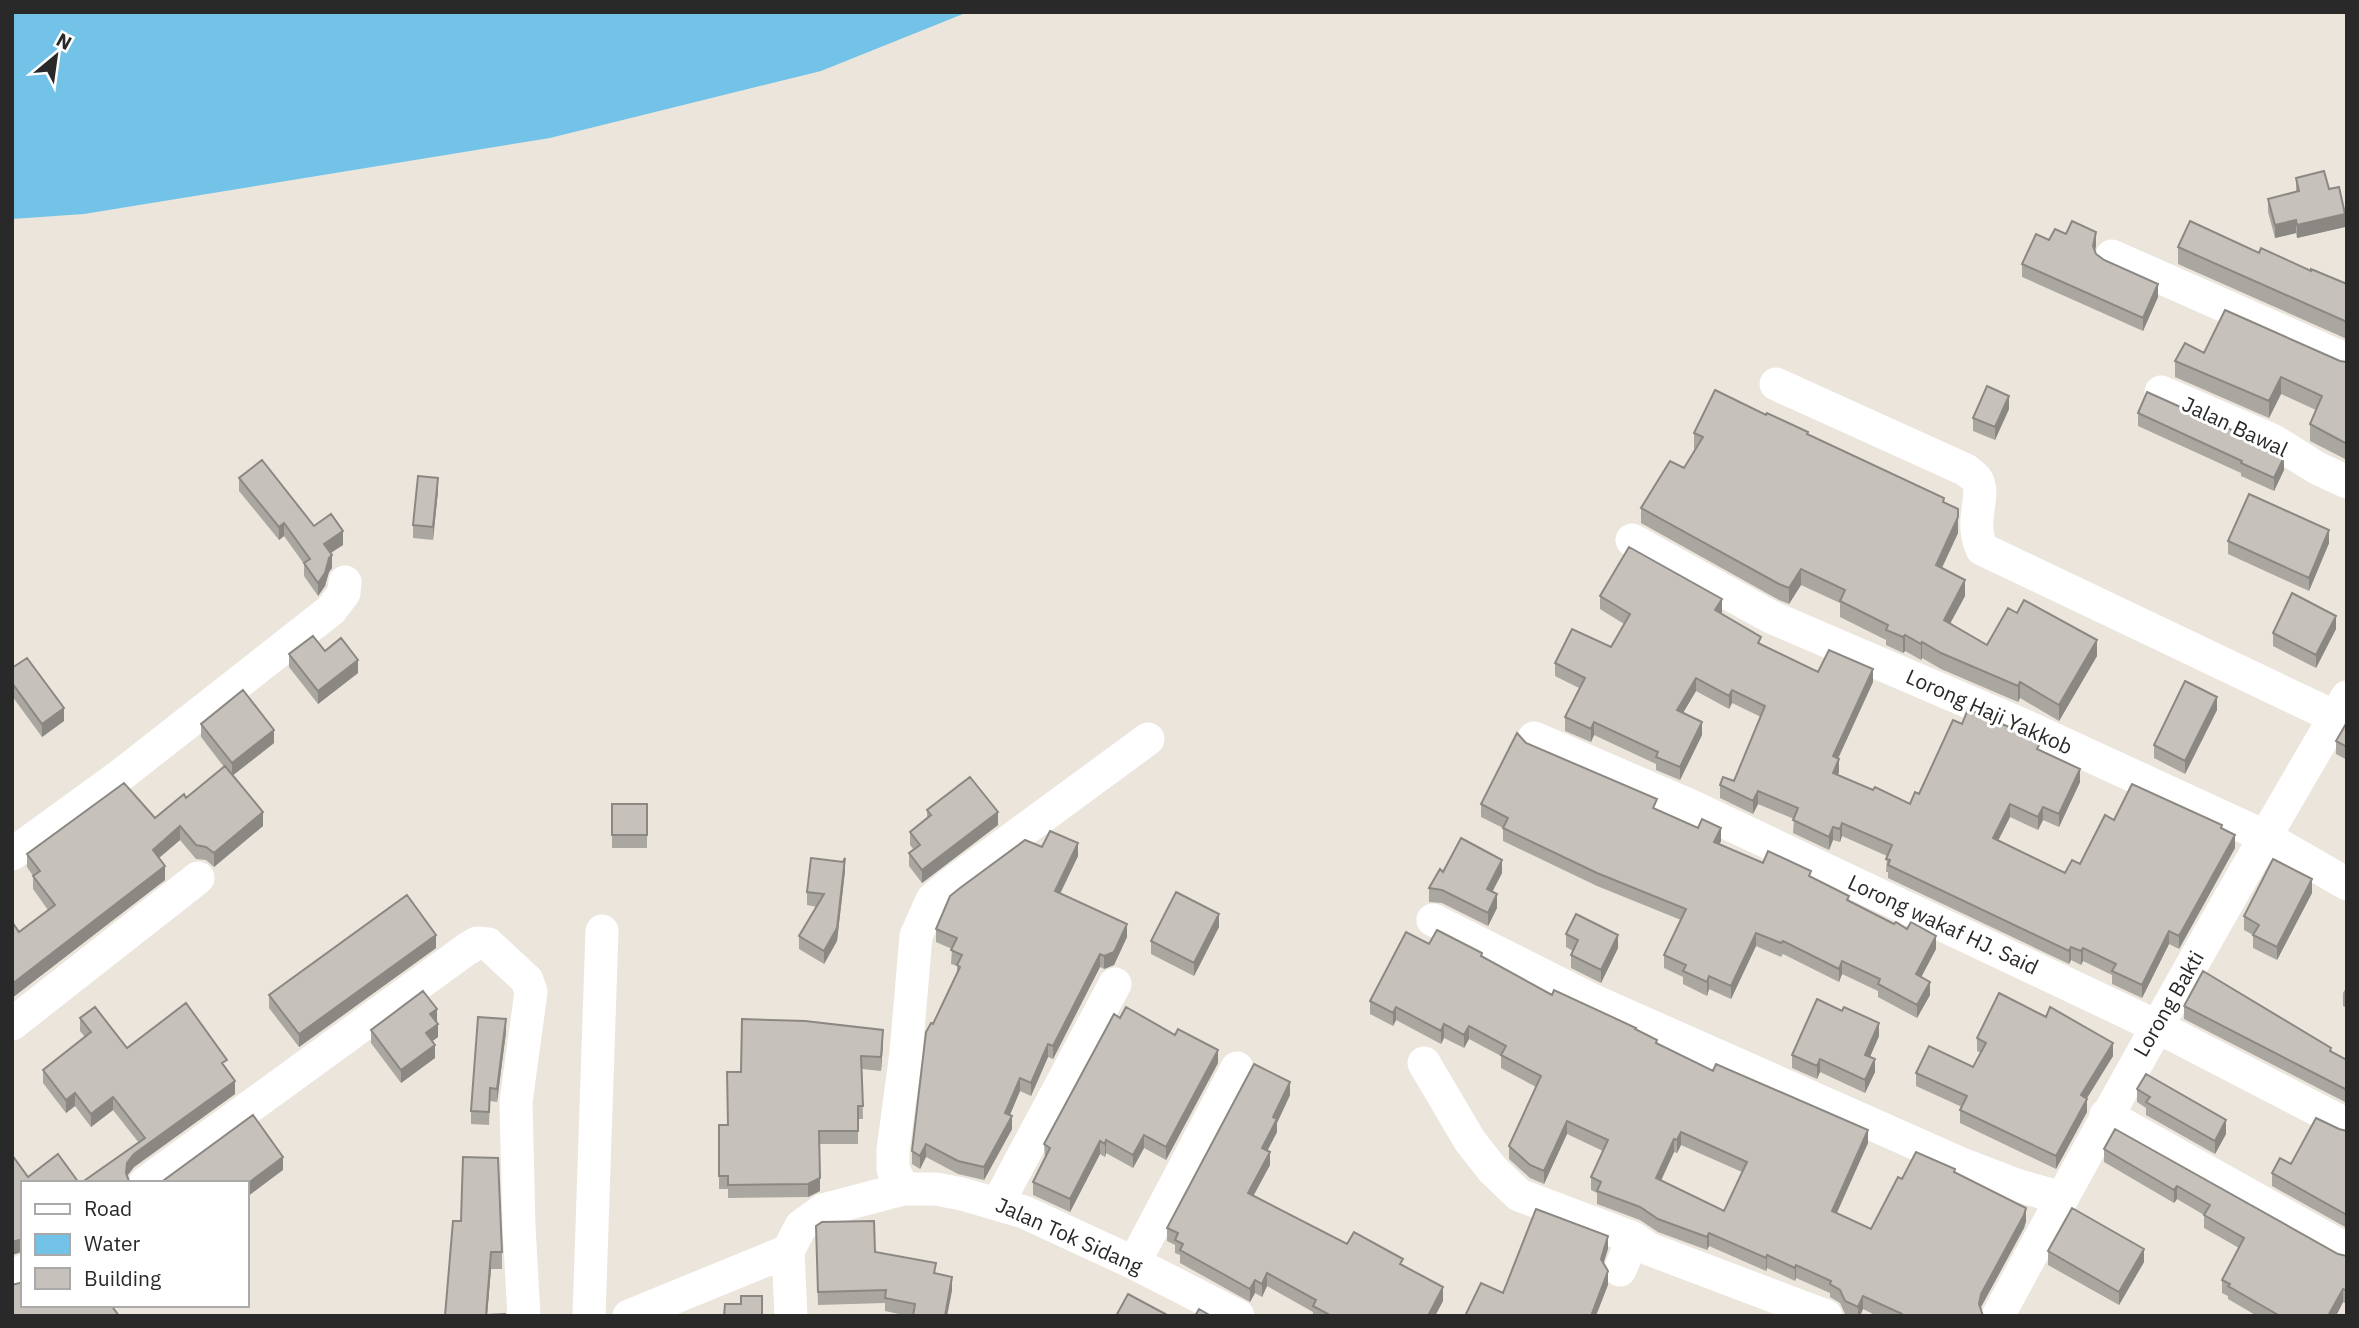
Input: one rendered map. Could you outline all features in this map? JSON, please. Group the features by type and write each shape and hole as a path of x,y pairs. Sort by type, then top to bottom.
{"street":[{"path":"2112,256 2347,360"},
{"path":"1776,384 1966,470 1976,478 1979,485 1975,520 1977,538 1982,549 2344,702"},
{"name":"Jalan Bawal","path":"2161,393 2274,441 2317,468 2347,482"},
{"name":"Lorong Haji Yakkob","path":"1632,540 1771,617 2025,726 2264,836 2347,884"},
{"path":"12,854 121,775 331,610 344,593 345,582"},
{"name":"Lorong Bakti","path":"1998,1316 2156,1026 2344,702"},
{"name":"Lorong wakaf HJ. Said","path":"1534,738 1691,806 2156,1026 2347,1125"},
{"path":"903,1189 893,1169 892,1150 906,1053 916,936 932,900 1148,739"},
{"path":"12,1024 198,877"},
{"path":"1433,920 1592,1000 1964,1165 2016,1185 2062,1198"},
{"path":"589,1316 602,931"},
{"path":"148,1181 467,948 477,943 488,944 519,971 527,980 531,992 516,1102 524,1316"},
{"path":"998,1203 1115,984"},
{"path":"1424,1063 1470,1141 1492,1169 1519,1195 1633,1238 1649,1249 1826,1316"},
{"path":"1134,1263 1237,1068"},
{"path":"2106,1115 2347,1250"},
{"name":"Jalan Tok Sidang","path":"788,1251 801,1226 823,1210 903,1189 936,1189 998,1203 1056,1226 1238,1316"},
{"path":"1620,1270 1633,1238"},
{"path":"629,1316 788,1251 791,1316"}],"water":[{"path":"12,12 968,12 821,71 550,138 84,214 12,219"}],"building":[{"path":"2324,171 2329,189 2339,187 2345,214 2297,225 2296,220 2275,225 2268,199 2299,191 2296,178"},
{"path":"2072,221 2096,232 2093,246 2096,254 2104,260 2158,284 2143,318 2022,264 2036,234 2049,240 2055,229 2066,234"},
{"path":"2190,221 2259,253 2261,248 2347,284 2347,322 2178,247"},
{"path":"2225,310 2347,362 2347,444 2310,424 2322,396 2281,377 2269,401 2175,361 2185,343 2204,353"},
{"path":"1987,386 2009,396 1995,427 1973,418"},
{"path":"1715,390 1944,498 1943,502 1958,509 1958,517 1936,565 1965,580 1944,620 1987,645 2008,608 2017,613 2024,600 2097,640 2059,705 2020,682 2018,686 1922,642 1921,644 1905,635 1903,637 1886,630 1888,625 1840,601 1845,590 1801,569 1789,588 1641,508 1670,461 1684,468 1703,437 1694,433"},
{"path":"2147,392 2265,445 2284,457 2274,478 2138,413"},
{"path":"262,460 314,526 331,514 343,531 324,544 332,555 318,583 304,563 310,559 284,523 279,527 239,478"},
{"path":"418,476 438,478 433,527 413,525"},
{"path":"2249,494 2329,530 2309,578 2228,541"},
{"path":"1629,547 1722,599 1715,610 1761,637 1758,643 1818,672 1829,650 1873,669 1833,756 1839,759 1833,773 1873,790 1875,787 1910,804 1915,792 1919,794 1953,720 1962,724 1968,709 2041,741 2037,749 2080,769 2059,814 2043,807 2038,817 2010,804 1993,838 2065,873 2072,860 2080,864 2105,815 2114,820 2132,784 2222,825 2221,828 2235,835 2179,936 2169,931 2142,985 2112,971 2116,964 2083,948 2081,951 2071,947 2069,951 1888,865 1890,860 1886,859 1892,845 1842,823 1840,829 1833,827 1829,837 1793,820 1798,808 1758,791 1753,801 1720,785 1723,777 1734,781 1765,706 1732,690 1729,696 1696,678 1677,710 1702,722 1680,767 1656,757 1658,752 1594,722 1591,729 1565,717 1585,678 1555,663 1572,629 1611,647 1630,614 1600,596"},
{"path":"2292,593 2336,616 2316,655 2273,633"},
{"path":"313,636 325,651 341,638 358,660 318,691 289,654"},
{"path":"27,658 64,708 42,724 12,683 12,668"},
{"path":"2185,681 2217,697 2185,761 2154,745"},
{"path":"243,690 274,730 232,763 201,724"},
{"path":"2347,722 2347,747 2336,741"},
{"path":"1517,733 1526,743 1657,799 1653,808 1698,828 1702,819 1721,828 1714,842 1763,863 1768,851 1811,871 1809,876 1849,896 1847,900 1894,924 1896,922 1907,929 1911,922 1936,936 1916,974 1930,982 1917,1005 1878,984 1880,979 1842,961 1839,969 1783,941 1781,943 1756,933 1731,986 1709,976 1707,982 1683,971 1686,965 1664,955 1686,909 1597,873 1503,828 1508,818 1481,804"},
{"path":"225,766 263,812 214,853 206,847 196,845 180,826 153,850 165,866 12,984 12,922 19,932 55,905 33,876 40,871 27,854 124,783 155,818 184,794 186,798"},
{"path":"970,777 998,812 922,870 909,853 920,845 910,832 931,815 927,810"},
{"path":"612,804 647,804 647,835 612,835"},
{"path":"1050,831 1078,843 1055,891 1127,924 1114,952 1104,956 1100,954 1053,1046 1048,1044 1031,1083 1020,1078 1005,1113 1012,1116 984,1167 958,1161 926,1144 920,1156 912,1151 926,1032 931,1023 933,1024 960,967 957,965 962,955 951,950 957,938 936,929 950,896 1025,840 1042,847"},
{"path":"1461,838 1502,860 1487,889 1497,894 1488,913 1442,890 1429,888 1440,869 1443,872"},
{"path":"811,858 843,862 845,858 837,928 824,951 799,936 824,894 807,892"},
{"path":"2273,859 2312,879 2277,947 2253,935 2259,925 2244,916"},
{"path":"1176,892 1219,914 1194,963 1151,941"},
{"path":"407,895 436,935 299,1034 269,995"},
{"path":"1576,914 1618,935 1601,970 1571,955 1578,940 1566,934"},
{"path":"1437,930 1482,953 1481,956 1552,995 1554,990 1636,1028 1657,1040 1656,1043 1713,1071 1716,1064 1868,1130 1832,1211 1871,1229 1898,1177 1902,1179 1916,1152 1955,1169 1954,1172 2026,1208 1981,1294 1979,1304 1983,1316 1902,1316 1863,1296 1858,1307 1845,1301 1840,1290 1830,1284 1831,1281 1796,1265 1795,1268 1709,1233 1707,1237 1658,1219 1640,1207 1597,1191 1601,1182 1591,1177 1608,1140 1567,1121 1544,1171 1530,1165 1509,1146 1541,1076 1501,1055 1506,1046 1469,1026 1464,1035 1444,1024 1441,1031 1396,1007 1393,1013 1370,1001 1406,932 1429,944","holes":["1681,1132 1747,1162 1724,1211 1656,1178 1674,1139 1677,1140"]},
{"path":"2203,971 2347,1060 2347,1090 2184,1006"},
{"path":"423,991 437,1009 430,1014 438,1024 426,1033 435,1045 401,1070 371,1030"},
{"path":"1999,993 2046,1017 2050,1007 2113,1043 2081,1095 2087,1099 2056,1156 1960,1110 1967,1096 1916,1073 1929,1046 1973,1067 1986,1043 1977,1038"},
{"path":"1817,999 1842,1011 1844,1007 1879,1023 1865,1055 1875,1059 1865,1080 1820,1059 1817,1066 1792,1055"},
{"path":"186,1003 227,1060 222,1063 235,1081 134,1154 127,1163 129,1181 84,1181 145,1138 113,1097 91,1114 75,1093 66,1100 43,1070 91,1032 80,1018 95,1007 127,1048"},
{"path":"1126,1007 1175,1035 1178,1029 1218,1050 1166,1147 1144,1135 1133,1155 1106,1140 1105,1144 1100,1141 1070,1199 1033,1182 1050,1148 1044,1144 1114,1014 1120,1018"},
{"path":"478,1017 506,1019 497,1089 490,1088 489,1112 471,1111"},
{"path":"742,1019 805,1021 883,1030 881,1057 861,1056 863,1106 858,1106 858,1131 819,1131 820,1178 808,1184 728,1185 728,1176 719,1176 719,1125 728,1125 727,1072 741,1072"},
{"path":"1254,1064 1290,1082 1273,1117 1277,1119 1262,1148 1270,1152 1248,1193 1347,1244 1354,1232 1403,1259 1400,1264 1443,1287 1428,1316 1327,1316 1328,1314 1313,1306 1316,1300 1267,1273 1262,1284 1255,1280 1250,1289 1180,1250 1183,1244 1175,1240 1178,1233 1167,1228"},
{"path":"2146,1074 2226,1120 2215,1141 2146,1102 2150,1097 2137,1089"},
{"path":"253,1115 283,1157 248,1183 248,1181 163,1181"},
{"path":"2316,1118 2347,1131 2347,1215 2272,1173 2280,1158 2291,1164"},
{"path":"2115,1129 2338,1254 2347,1256 2347,1291 2343,1289 2328,1316 2280,1316 2228,1286 2230,1284 2222,1280 2244,1238 2204,1215 2210,1205 2177,1186 2174,1190 2104,1149"},
{"path":"58,1154 78,1181 21,1181 21,1240 12,1242 12,1155 28,1177"},
{"path":"463,1157 498,1158 502,1252 491,1252 486,1315 505,1316 445,1316 453,1221 461,1221"},
{"path":"2072,1208 2144,1249 2119,1292 2048,1251"},
{"path":"1536,1209 1608,1236 1601,1259 1608,1271 1591,1316 1465,1316 1481,1283 1503,1293"},
{"path":"874,1221 875,1252 936,1263 934,1273 952,1277 945,1316 913,1316 915,1304 885,1298 886,1290 818,1292 816,1226 822,1222"},
{"path":"21,1283 21,1307 112,1307 119,1316 12,1316 12,1285"},
{"path":"1128,1294 1169,1316 1116,1316"},
{"path":"741,1296 762,1296 762,1316 724,1316 725,1304 741,1304"},
{"path":"1199,1309 1211,1316 1195,1316"}]}
